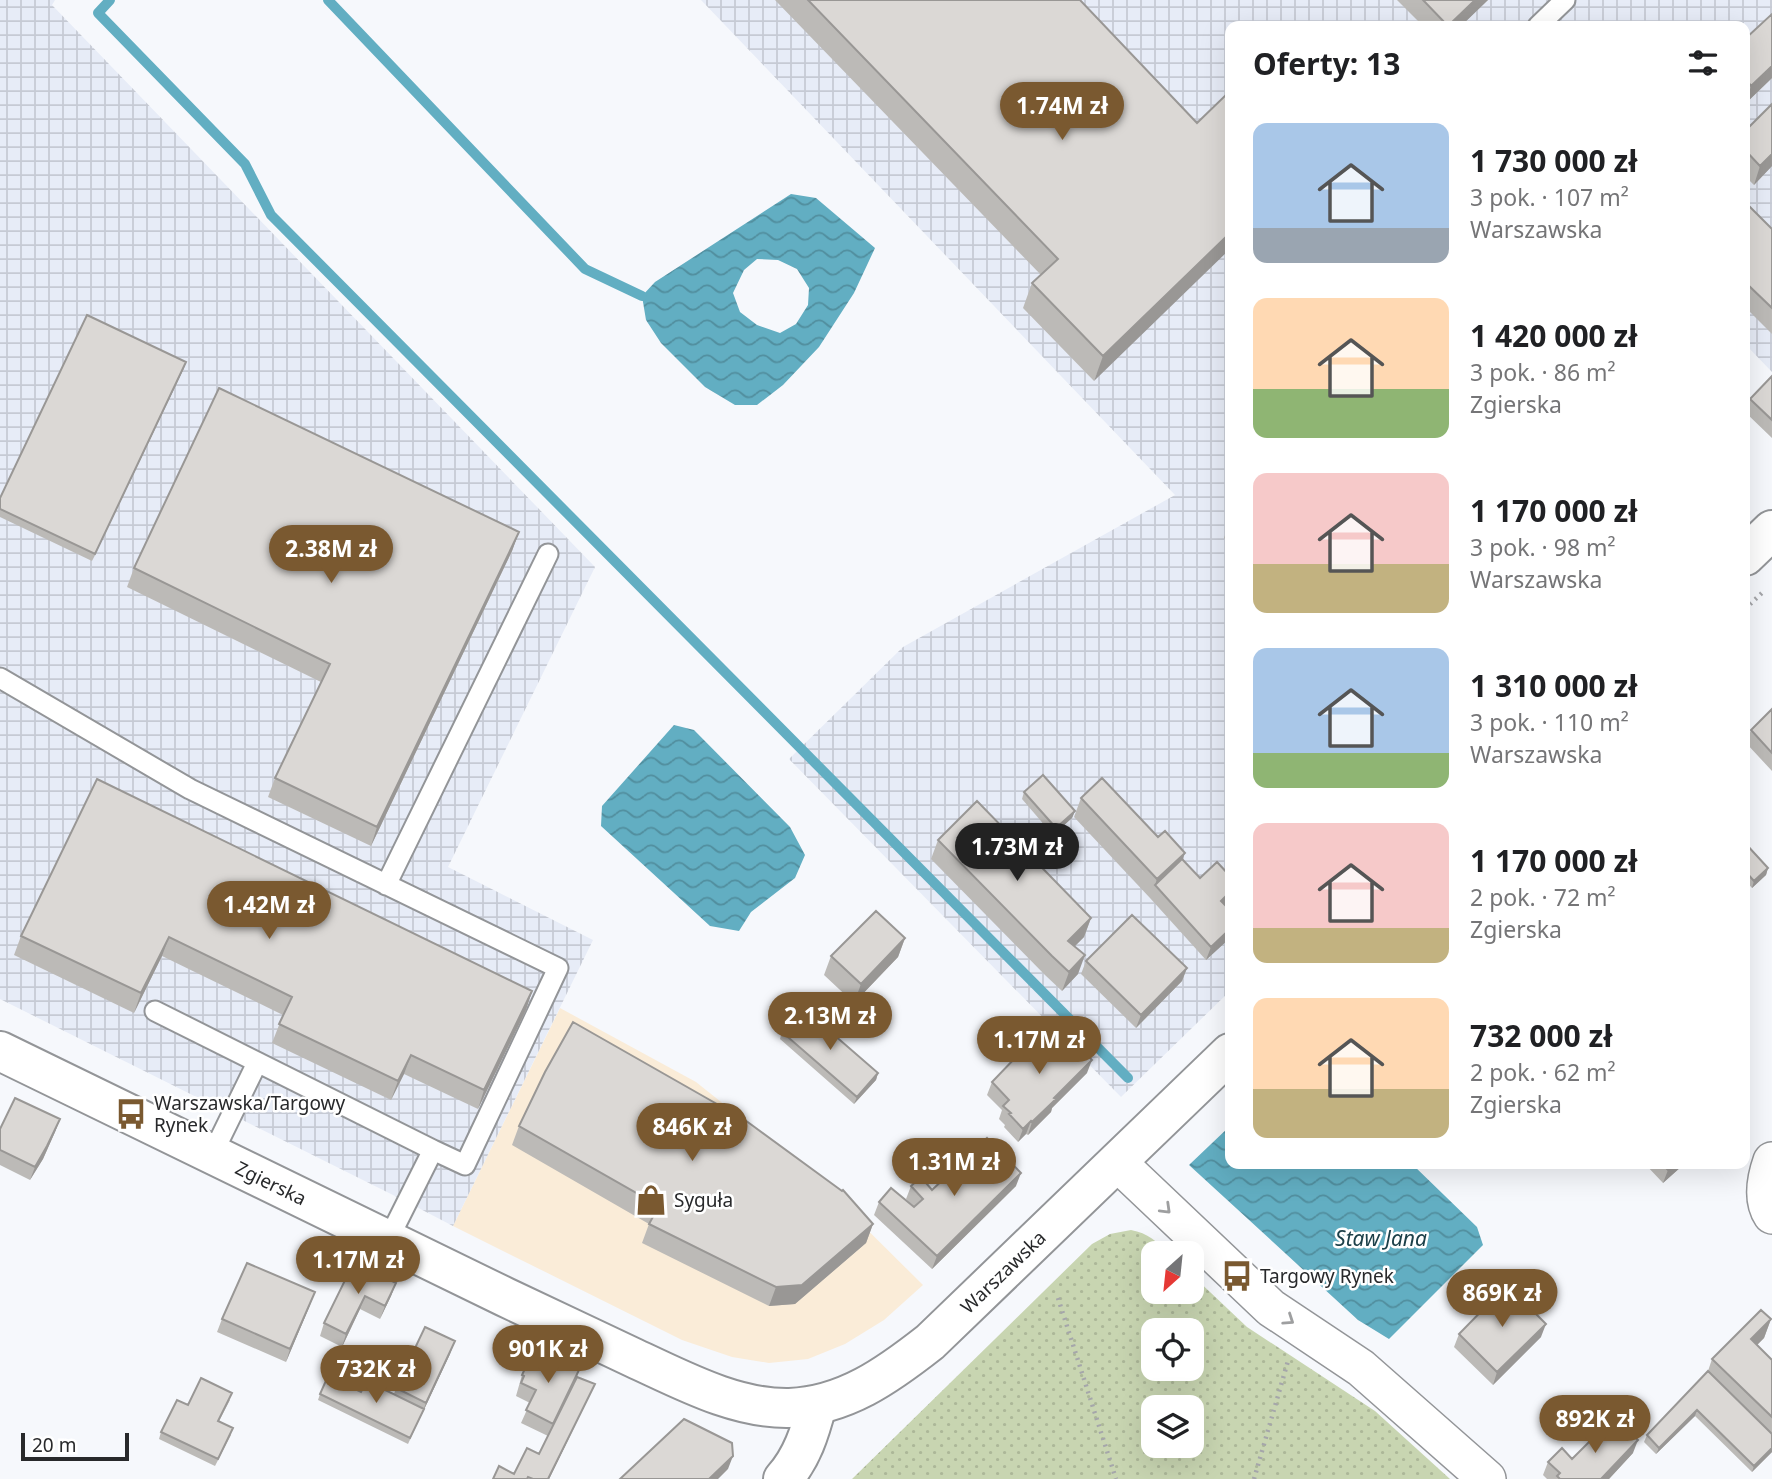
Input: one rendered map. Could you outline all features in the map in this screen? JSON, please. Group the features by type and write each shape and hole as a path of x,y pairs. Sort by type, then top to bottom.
{"main road":[{"path":"1750,551 1772,530"},
{"name":"Zgierska","path":"0,1051 575,1331 676,1377 720,1395 753,1404 788,1408 817,1405"},
{"name":"Warszawska","path":"817,1405 841,1398 871,1384 930,1342 1225,1058"},
{"path":"783,1479 808,1436 817,1405"}],"street":[{"path":"1772,1161 1767,1176 1767,1207 1772,1215"},
{"path":"1117,1162 1271,1308 1367,1372 1487,1479"}],"lane":[{"path":"1543,21 1564,0"},
{"path":"386,885 548,554"},
{"path":"0,678 190,789 558,968 465,1165 155,1011"},
{"path":"212,1154 257,1063"},
{"path":"388,1240 433,1150"}],"path":[{"path":"1750,604 1772,583"},
{"path":"1058,1298 1116,1479"},
{"path":"1254,1479 1290,1356"}],"shaded area":[{"path":"0,0 55,0 52,5 595,567 448,867 593,940 453,1226 0,999"},
{"path":"701,0 1772,0 1772,372 1750,349 1750,21 1225,21 1225,996 1121,1097 789,759 903,647 1175,495"},
{"name":"Syguła","path":"560,1008 696,1082 810,1173 923,1285 884,1320 845,1344 808,1359 769,1363 732,1357 682,1340 453,1226"}],"green space":[{"path":"1131,1230 1152,1238 1155,1241 1141,1241 1141,1304 1204,1304 1204,1286 1247,1327 1375,1411 1450,1479 852,1479 1092,1244 1110,1234"}],"water":[{"path":"791,194 816,198 875,248 854,293 819,347 783,385 757,405 735,405 705,387 661,343 646,320 642,296 655,282","holes":["757,259 778,260 797,269 809,288 808,305 796,324 780,333 757,325 740,312 733,293 744,270"]},
{"path":"674,725 694,730 790,827 805,855 795,878 751,912 739,931 710,926 601,826 602,806"},
{"name":"Staw Jana","path":"1225,1131 1225,1169 1417,1169 1477,1227 1483,1245 1389,1339 1358,1320 1189,1165"}],"building":[{"path":"808,0 1080,0 1197,123 1225,96 1225,238 1103,356 1032,283 1058,259"},
{"path":"1423,0 1475,0 1453,21 1443,21"},
{"path":"1772,14 1772,66 1751,86 1750,84 1750,34"},
{"path":"1772,104 1772,154 1760,166 1750,155 1750,126"},
{"path":"1750,207 1772,229 1772,308 1750,287"},
{"path":"87,315 186,362 95,554 0,509 0,498"},
{"path":"1772,376 1772,420 1750,399"},
{"path":"219,388 519,532 377,827 275,778 330,664 134,568"},
{"path":"1772,709 1772,753 1751,730"},
{"path":"1043,775 1075,811 1056,828 1024,792"},
{"path":"1102,778 1158,837 1165,831 1185,853 1157,879 1081,798"},
{"path":"97,779 532,991 484,1090 411,1055 398,1081 279,1024 292,997 169,937 141,993 21,936"},
{"path":"977,801 1091,918 1068,941 1085,955 1069,972 938,840"},
{"path":"1750,848 1768,868 1754,881 1750,877"},
{"path":"1182,859 1200,878 1217,862 1225,871 1225,897 1221,901 1225,905 1225,934 1211,947 1155,885"},
{"path":"876,911 905,938 861,984 831,956"},
{"path":"1132,915 1187,968 1141,1015 1086,961"},
{"path":"803,1008 878,1073 857,1097 782,1032"},
{"path":"573,1022 745,1120 843,1190 873,1224 802,1285 776,1287 649,1224 659,1206 519,1126"},
{"path":"1047,1025 1069,1048 1075,1042 1092,1060 1054,1098 1056,1099 1023,1129 1003,1106 1009,1100 992,1082"},
{"path":"15,1098 60,1119 35,1167 0,1150 0,1129"},
{"path":"987,1138 1021,1173 937,1256 879,1202 891,1188 914,1207 923,1199 911,1186 921,1177 932,1190"},
{"path":"354,1262 396,1283 385,1306 365,1296 346,1334 324,1323"},
{"path":"247,1263 315,1292 290,1349 222,1319"},
{"path":"1507,1285 1546,1324 1497,1372 1459,1334"},
{"path":"1761,1310 1771,1319 1751,1339 1772,1360 1772,1417 1712,1359"},
{"path":"425,1327 455,1341 426,1403 396,1388"},
{"path":"534,1349 579,1370 553,1424 526,1410 536,1390 521,1383 524,1376 522,1375"},
{"path":"1708,1371 1772,1434 1772,1448 1754,1466 1697,1410 1659,1448 1647,1435"},
{"path":"328,1376 361,1392 367,1381 424,1409 410,1438 320,1394"},
{"path":"577,1377 595,1384 548,1479 493,1479 499,1466 514,1474 527,1448 539,1454"},
{"path":"201,1378 232,1393 218,1421 233,1428 218,1459 161,1432 177,1400 188,1405"},
{"path":"684,1419 732,1443 733,1456 709,1479 620,1479"},
{"path":"1618,1421 1638,1440 1601,1479 1560,1479 1557,1476 1560,1473 1548,1462 1562,1448 1572,1459 1601,1430 1606,1434"}],"waterway":[{"path":"110,0 98,13 245,164 271,215 1128,1078"},
{"path":"328,0 585,269 642,296"}],"place":[{"name":"Warszawska/Targowy Rynek","path":"131,1114"},
{"name":"Syguła","path":"651,1200"},
{"name":"Targowy Rynek","path":"1237,1276"}]}
